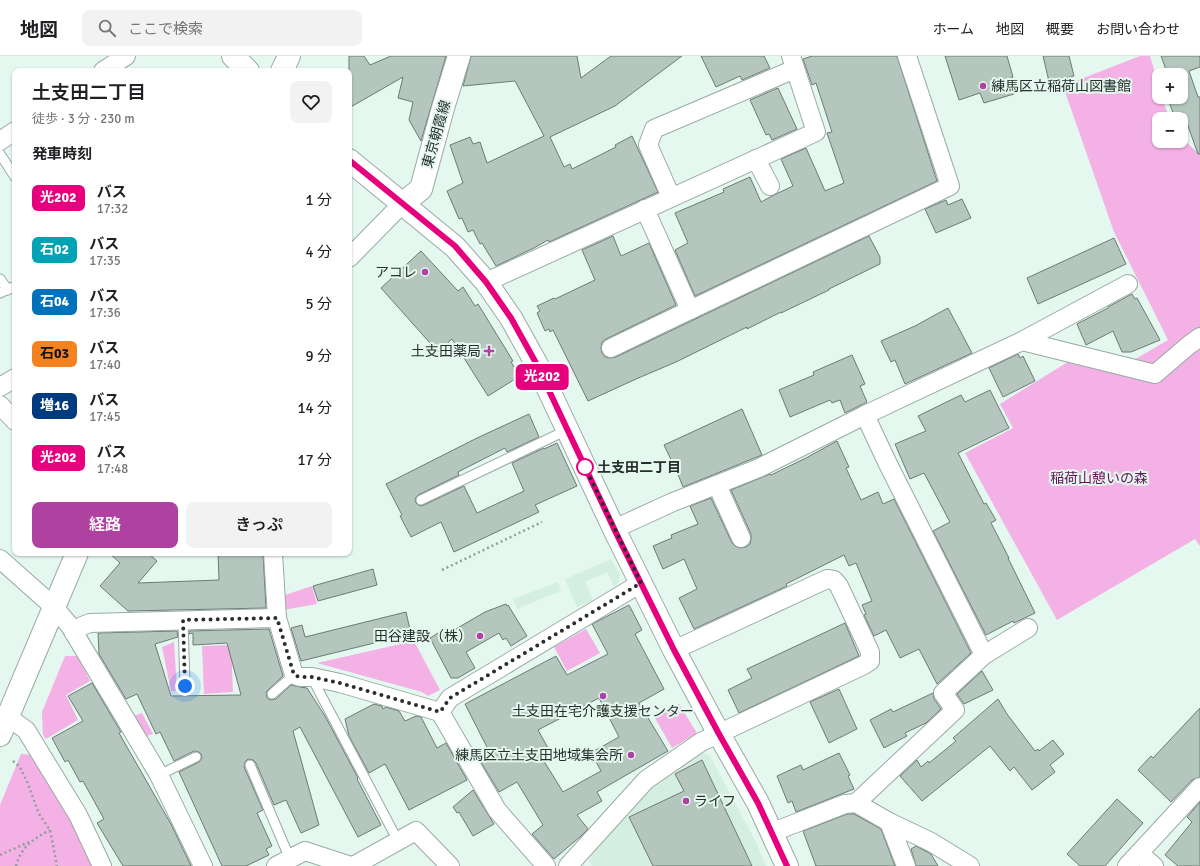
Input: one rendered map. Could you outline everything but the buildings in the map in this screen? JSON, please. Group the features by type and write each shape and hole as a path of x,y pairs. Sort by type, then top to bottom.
{"main road":[{"path":"233,56 245,68"},
{"path":"283,68 288,56"},
{"name":"東京朝霞線","path":"402,204 421,189 459,56"},
{"path":"352,162 455,246 486,282 511,318 536,363 614,529 674,650 758,803 773,832 787,866"},
{"path":"4,726 76,556"}],"street":[{"path":"108,68 126,56"},
{"path":"611,348 950,186 907,56"},
{"path":"486,282 816,132 793,62 654,129 648,145 671,197"},
{"path":"0,141 12,133"},
{"path":"756,159 770,186"},
{"path":"352,255 402,204"},
{"path":"645,209 690,310"},
{"path":"614,529 673,502 782,457 865,415 1022,341 1128,284"},
{"path":"1022,341 1155,374 1200,337"},
{"path":"0,387 12,380"},
{"path":"0,405 12,418"},
{"path":"865,415 890,469 984,655"},
{"path":"717,485 741,538"},
{"path":"273,556 277,618 303,676 340,683 440,712 497,810 546,866"},
{"path":"0,559 54,607 70,626 159,775 203,866"},
{"path":"568,866 646,780 701,742 870,661 870,652 839,586 834,580 827,579 674,650"},
{"path":"440,712 450,698 641,583"},
{"path":"74,633 82,626 90,623 277,618"},
{"path":"856,803 955,710 943,693 984,655 1028,628"},
{"path":"4,726 26,730 78,815 102,866"},
{"path":"1127,866 1200,788"},
{"path":"773,832 845,804 856,803 889,822 931,842 970,866"},
{"path":"889,822 906,866"},
{"path":"283,862 305,851 352,866 416,831 450,866"},
{"path":"1140,853 1154,866"}],"lane":[{"path":"0,154 12,172"},
{"path":"0,279 8,290"},
{"path":"421,500 567,430"},
{"path":"183,620 185,686"},
{"path":"272,694 303,676 398,841"},
{"path":"159,775 196,757"},
{"path":"250,765 283,862"}],"path":[{"path":"442,570 542,522"},
{"path":"13,761 20,767 39,814 50,830 57,866"},
{"path":"0,855 30,842 50,830"},
{"path":"16,866 18,859 30,842"}],"shaded area":[{"path":"611,559 620,575 618,584 614,586 607,572 585,582 593,600 577,607 565,579"},
{"path":"558,582 561,591 517,609 513,599"},
{"name":"ライフ","path":"698,751 710,756 756,842 766,866 592,866 588,859 650,785"}],"green space":[{"name":"稲荷山憩いの森","path":"1140,56 1150,56 1154,68 1152,68 1152,104 1164,104 1167,112 1152,112 1152,148 1188,148 1188,144 1200,155 1200,546 1195,539 1057,620 965,453 1013,428 1000,404 1071,360 1113,372 1168,340 1114,232 1063,86"},
{"path":"312,586 317,604 283,610 282,596"},
{"path":"586,629 600,653 567,671 554,647"},
{"path":"414,641 440,690 428,696 422,692 317,663"},
{"path":"174,642 177,691 171,691 162,647"},
{"path":"231,645 233,692 204,694 202,646"},
{"path":"65,656 77,656 90,681 66,695 78,720 46,739 43,735 42,712"},
{"path":"679,704 697,733 672,748 655,718"},
{"path":"142,713 153,734 143,737 131,717"},
{"path":"21,754 33,755 73,817 96,866 0,866 0,805"}],"bus line":[{"name":"光202","path":"352,162 455,246 486,282 511,318 536,363 618,537 674,650 758,803 773,832 787,866"}],"place":[{"name":"練馬区立稲荷山図書館","path":"983,86"},
{"name":"アコレ","path":"425,272"},
{"name":"土支田薬局","path":"489,351"},
{"name":"土支田二丁目","path":"585,467"},
{"name":"田谷建設（株）","path":"480,636"},
{"name":"土支田在宅介護支援センター","path":"603,696"},
{"name":"練馬区立土支田地域集会所","path":"631,755"},
{"name":"ライフ","path":"686,801"}],"route":[{"path":"185,686 183,620 277,618 294,675 340,683 440,712 450,698 641,583 585,467"}]}
